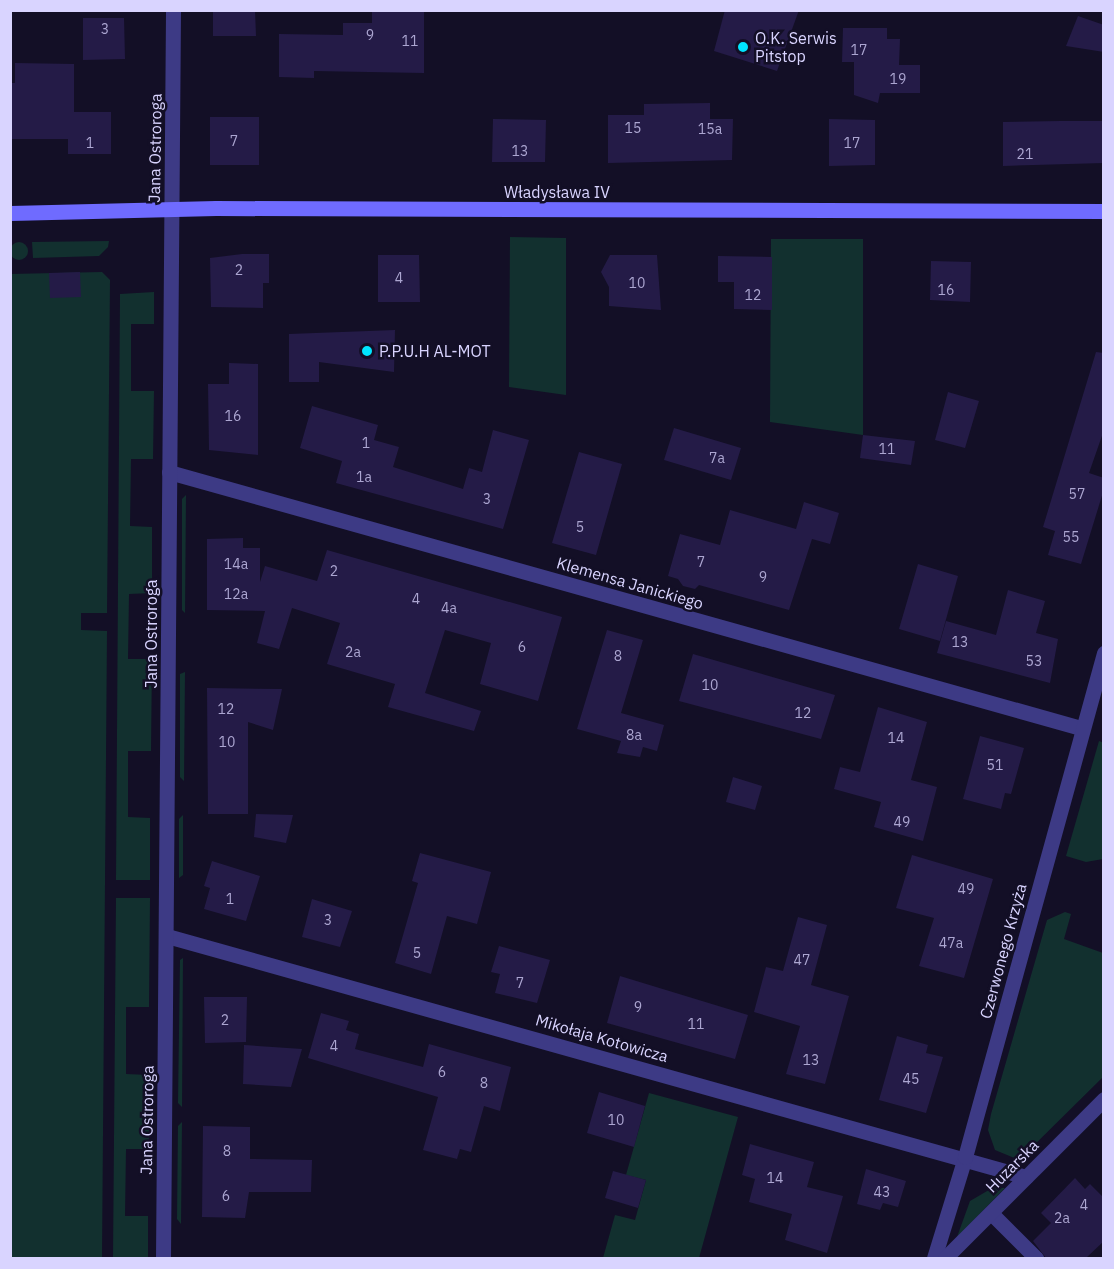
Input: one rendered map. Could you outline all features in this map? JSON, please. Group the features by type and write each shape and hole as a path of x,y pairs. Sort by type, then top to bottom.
{"street":[{"name":"Jana Ostroroga","path":"163,1258 173,10"},
{"name":"Władysława IV","path":"10,213 172,210 1104,211"},
{"name":"Klemensa Janickiego","path":"169,472 1081,728"},
{"name":"Czerwonego Krzyża","path":"934,1258 965,1157 1081,728 1104,653"},
{"name":"Mikołaja Kotowicza","path":"167,936 965,1157 1026,1177"},
{"name":"Huzarska","path":"945,1258 1104,1099"},
{"path":"991,1212 1036,1258"}],"green space":[{"path":"510,237 566,238 566,395 509,387"},
{"path":"771,239 863,239 863,435 770,422"},
{"path":"109,241 108,247 99,256 33,258 32,242"},
{"path":"15,242 23,242 28,247 26,258 15,260 10,255 10,247"},
{"path":"102,272 110,280 107,613 81,613 81,630 107,631 102,1258 11,1258 10,274"},
{"path":"154,292 154,324 131,324 131,391 154,391 153,459 131,459 130,526 152,527 152,593 129,594 128,659 152,659 151,751 128,751 128,817 150,818 150,880 116,880 120,294"},
{"path":"186,495 185,613 182,610 182,499"},
{"path":"185,672 184,781 180,777 180,674"},
{"path":"1099,741 1104,743 1103,859 1086,862 1066,856"},
{"path":"183,815 183,875 179,878 179,819"},
{"path":"116,898 150,898 149,1007 126,1007 126,1074 149,1075 149,1149 126,1149 125,1216 148,1216 148,1258 113,1258"},
{"path":"1065,912 1071,914 1064,939 1103,953 1103,1077 1019,1160 995,1150 988,1130 1047,920"},
{"path":"183,958 182,1107 178,1103 180,960"},
{"path":"649,1093 738,1117 699,1258 603,1258 615,1215 635,1220 646,1180 626,1175"},
{"path":"182,1122 181,1224 177,1219 178,1126"},
{"path":"994,1187 1005,1188 957,1237 970,1201"}],"building":[{"path":"213,10 255,10 256,36 213,36"},
{"path":"372,10 424,10 424,73 314,71 314,78 279,77 279,34 343,35 343,23 372,23"},
{"path":"725,10 799,10 777,71 714,51"},
{"path":"1078,16 1104,25 1104,52 1066,46"},
{"path":"83,18 124,18 125,59 83,60"},
{"path":"843,28 887,28 887,39 900,39 899,65 920,65 920,93 880,93 878,103 854,95 854,62 842,62"},
{"path":"15,63 74,64 74,112 111,112 111,154 68,154 68,139 10,139 10,83 15,83"},
{"path":"710,103 710,119 733,119 732,160 608,163 608,115 644,115 644,104"},
{"path":"210,117 259,117 259,165 210,165"},
{"path":"493,119 546,120 545,162 492,162"},
{"path":"829,119 875,120 875,165 829,166"},
{"path":"1104,121 1104,163 1003,166 1003,122"},
{"path":"242,254 269,254 269,283 263,283 263,308 211,307 210,258"},
{"path":"378,255 419,255 420,302 378,302"},
{"path":"610,255 657,255 661,310 609,306 609,287 601,272"},
{"path":"718,256 772,257 772,310 734,309 734,282 718,282"},
{"path":"931,261 971,262 970,302 930,300"},
{"path":"80,272 81,297 50,298 49,273"},
{"path":"395,330 394,372 319,362 319,382 289,382 289,334"},
{"path":"1096,352 1104,353 1104,430 1089,473 1104,478 1104,489 1081,564 1048,555 1055,531 1043,527"},
{"path":"229,363 258,364 258,455 209,450 208,384 229,384"},
{"path":"948,392 979,401 965,448 935,440"},
{"path":"312,406 378,425 374,440 399,447 393,467 463,489 469,468 482,472 493,430 529,440 503,529 336,483 342,461 300,448"},
{"path":"674,428 741,448 731,480 664,460"},
{"path":"863,435 915,441 911,465 860,458"},
{"path":"579,452 622,464 596,555 552,543"},
{"path":"804,502 839,513 830,544 812,539 789,610 699,585 695,589 683,586 678,579 668,576 680,534 720,545 730,510 796,529"},
{"path":"243,538 243,548 260,548 260,582 265,566 317,581 327,550 562,617 538,701 480,684 491,643 445,630 425,693 481,711 474,731 388,707 395,684 327,664 340,623 292,608 279,649 257,643 265,611 207,610 207,539"},
{"path":"918,564 958,576 940,641 899,629"},
{"path":"1008,590 1045,601 1036,633 1058,639 1050,683 937,653 946,621 996,635"},
{"path":"607,630 643,640 621,713 664,725 657,751 643,747 640,757 617,753 621,741 577,729"},
{"path":"693,654 835,695 821,739 679,701"},
{"path":"207,688 282,689 273,730 248,722 248,814 208,814"},
{"path":"878,707 927,722 911,780 937,787 923,841 874,827 881,802 834,789 840,767 860,772"},
{"path":"980,736 1024,748 1011,794 1005,793 1001,809 963,799"},
{"path":"733,777 762,786 755,810 726,802"},
{"path":"256,814 293,815 286,843 254,837"},
{"path":"420,853 491,872 477,924 447,916 431,974 395,963 418,883 412,881"},
{"path":"912,855 993,879 964,978 919,966 934,918 896,908"},
{"path":"212,861 260,876 246,921 204,909 210,888 204,886"},
{"path":"312,899 352,911 340,947 302,937"},
{"path":"798,917 827,925 811,985 849,996 825,1084 786,1074 800,1026 754,1012 766,967 783,971"},
{"path":"499,946 550,960 537,1003 495,993 500,974 491,972"},
{"path":"620,976 748,1015 735,1059 607,1023"},
{"path":"204,997 247,997 246,1042 205,1043"},
{"path":"321,1013 349,1021 346,1030 359,1034 355,1049 423,1067 429,1044 511,1067 500,1111 484,1106 471,1152 460,1149 457,1159 423,1150 438,1097 308,1058"},
{"path":"897,1036 928,1045 926,1053 943,1057 926,1113 879,1100"},
{"path":"244,1045 302,1049 291,1087 243,1084"},
{"path":"599,1092 645,1106 634,1147 587,1133"},
{"path":"203,1126 250,1127 250,1159 312,1160 311,1192 249,1192 245,1218 202,1217"},
{"path":"750,1144 814,1162 807,1187 843,1196 827,1253 785,1240 792,1214 749,1202 755,1179 742,1175"},
{"path":"866,1169 906,1181 898,1207 883,1203 880,1210 857,1204"},
{"path":"613,1171 646,1180 638,1208 605,1198"},
{"path":"1075,1178 1085,1189 1090,1184 1104,1198 1104,1241 1086,1258 1046,1258 1033,1241 1051,1223 1041,1213"}],"place":[{"name":"O.K. Serwis Pitstop","path":"743,47"},
{"name":"P.P.U.H AL-MOT","path":"367,351"}]}
